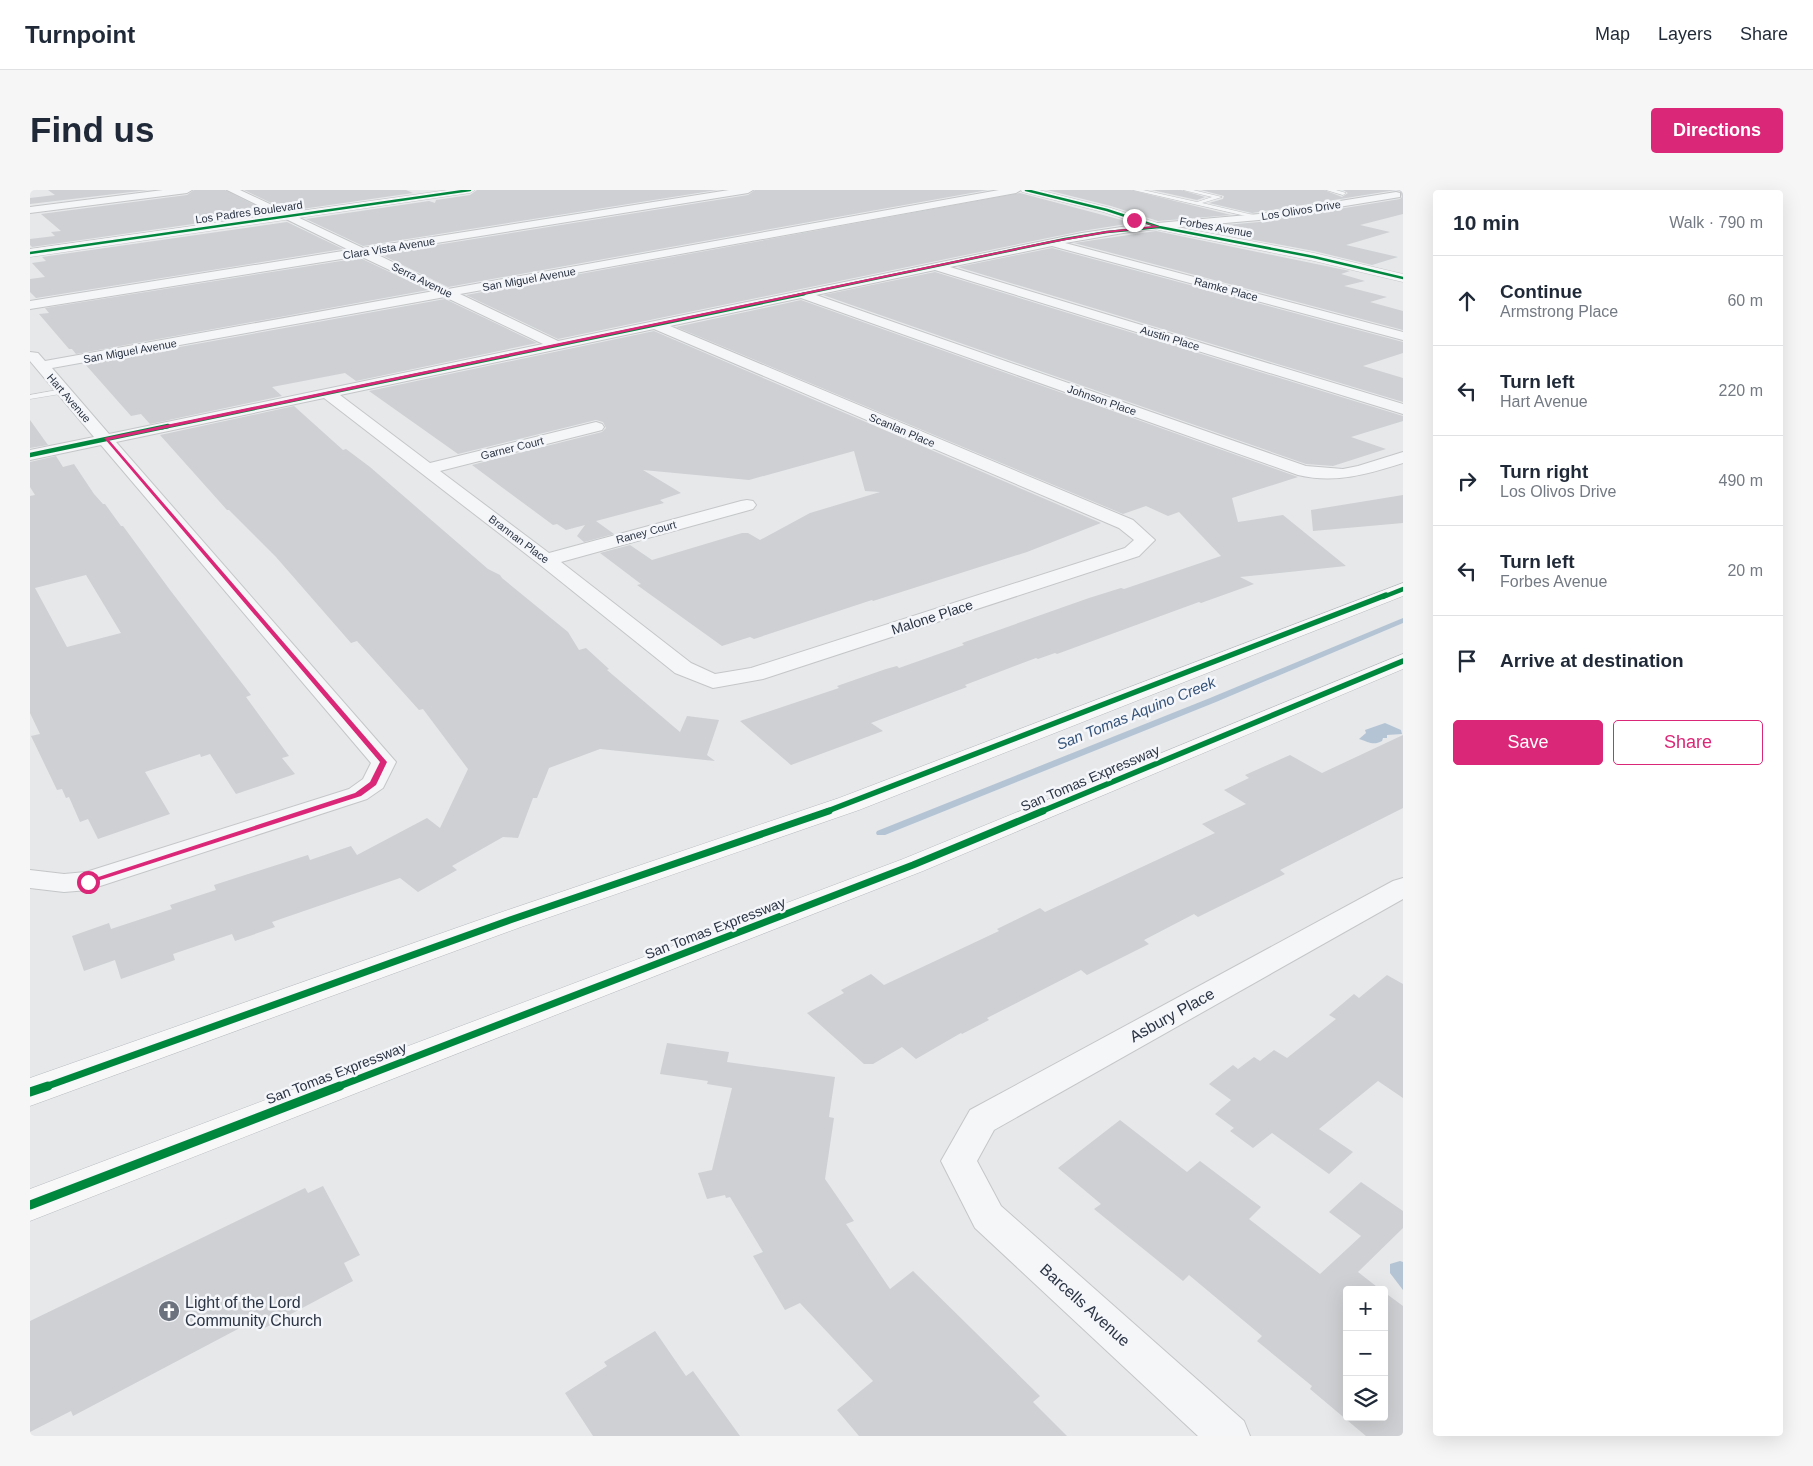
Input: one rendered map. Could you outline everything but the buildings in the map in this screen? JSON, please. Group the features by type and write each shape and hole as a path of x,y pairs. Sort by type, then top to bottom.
{"highway":[{"path":"30,1092 510,920 849,804 1403,589"},
{"name":"San Tomas Expressway","path":"30,1205 913,865 1403,661"},
{"path":"30,1084 64,1080"}],"street":[{"path":"30,210 187,190"},
{"name":"Serra Avenue","path":"232,190 558,346"},
{"name":"Los Padres Boulevard","path":"30,253 470,190"},
{"name":"Clara Vista Avenue","path":"30,305 748,190"},
{"name":"San Miguel Avenue","path":"36,359 450,294 1016,190"},
{"name":"Forbes Avenue","path":"1026,190 1108,210 1159,227 1314,257 1403,278"},
{"name":"Los Olivos Drive","path":"30,455 938,267 1050,242 1106,232 1259,217 1396,195"},
{"name":"Ramke Place","path":"1050,242 1403,336"},
{"name":"Austin Place","path":"938,267 1403,409"},
{"name":"Johnson Place","path":"803,295 1304,471 1343,474 1361,471 1403,458"},
{"name":"Scanlan Place","path":"656,325 1126,524 1145,540"},
{"name":"Hart Avenue","path":"30,879 64,883 88,882 358,794 374,783 384,762 36,359"},
{"name":"Brannan Place","path":"327,394 428,469 684,668 714,681"},
{"name":"Garner Court","path":"428,469 596,427"},
{"name":"Raney Court","path":"546,560 747,505"},
{"name":"Malone Place","path":"714,681 756,674 1132,552 1145,540"},
{"name":"Asbury Place","path":"959,1161 982,1120 1403,887"},
{"name":"Barcells Avenue","path":"959,1161 988,1217 1229,1436"}],"lane":[{"path":"1136,190 1259,217"},
{"path":"1186,190 1219,197 1196,203"},
{"path":"1329,190 1343,193"},
{"path":"30,397 63,391"}],"water":[{"path":"1385,723 1401,730 1402,734 1387,735 1387,738 1383,738 1382,741 1376,743 1359,739 1366,733 1365,730"},
{"path":"1403,1262 1403,1290 1390,1273 1390,1264"}],"waterway":[{"name":"San Tomas Aquino Creek","path":"881,833 1213,700 1403,620"}],"cycle path":[{"path":"30,253 470,190"},
{"path":"1026,190 1107,210 1159,227 1314,257 1403,278"},
{"path":"30,455 1065,239 1107,232 1159,227"},
{"path":"30,1092 510,920 849,804 1403,589"},
{"path":"30,1205 913,865 1403,661"}],"place":[{"name":"Light of the Lord Community Church","path":"169,1311"}],"route":[{"path":"88,882 358,794 374,783 384,762 106,440 1050,242 1135,228 1159,227 1134,220"}]}
